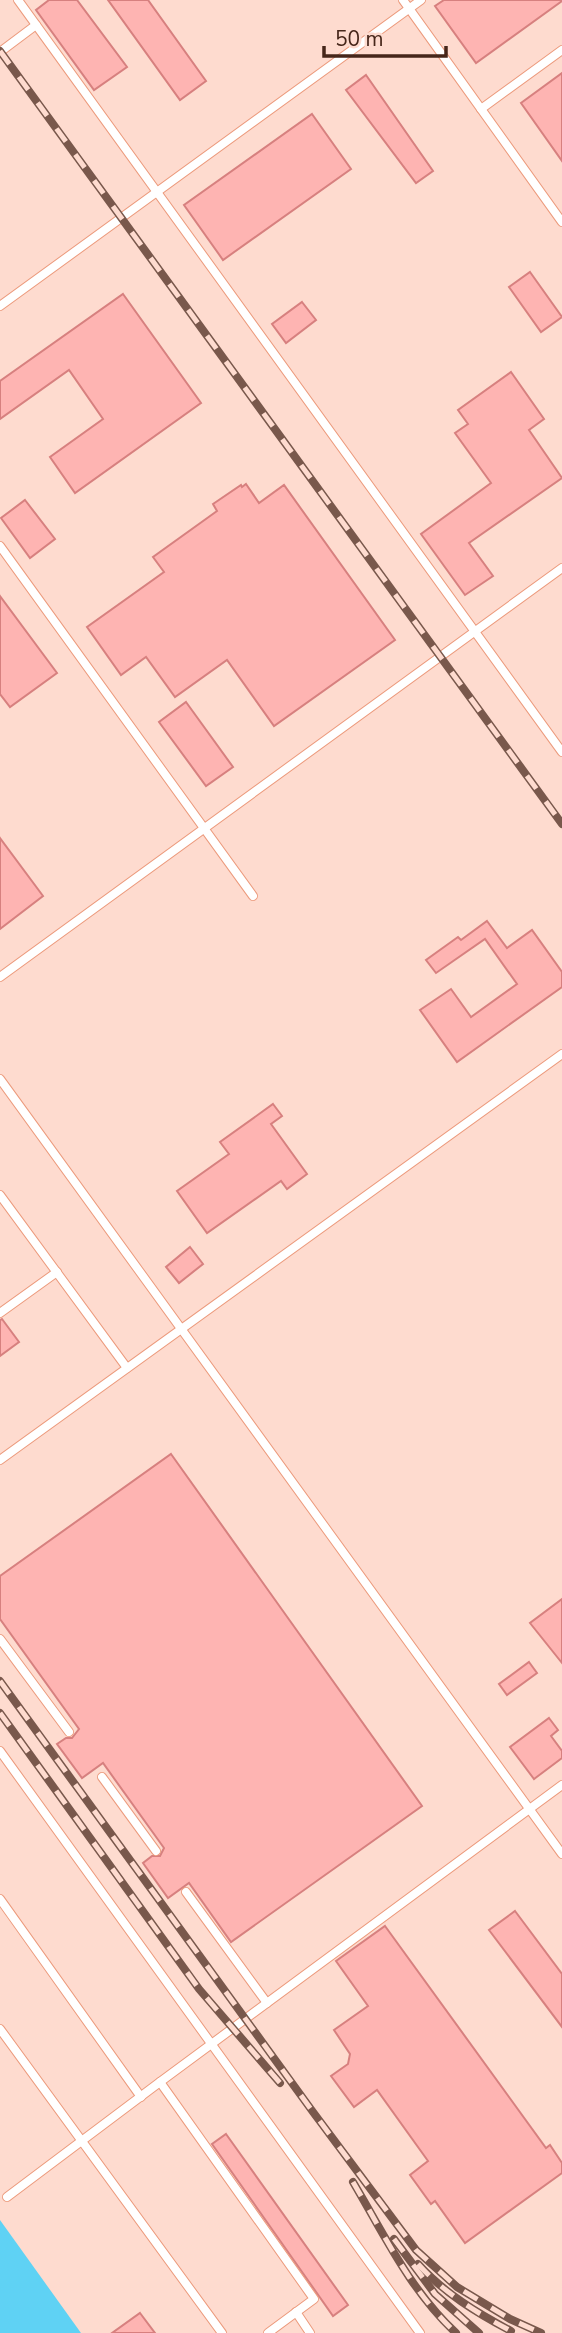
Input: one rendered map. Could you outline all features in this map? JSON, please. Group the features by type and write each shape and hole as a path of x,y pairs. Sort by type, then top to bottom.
{"lane":[{"path":"18,0 562,752"},
{"path":"403,0 562,222"},
{"path":"0,306 421,0"},
{"path":"0,52 36,25"},
{"path":"481,109 562,50"},
{"path":"0,546 253,896"},
{"path":"0,977 562,568"},
{"path":"0,1460 562,1054"},
{"path":"0,1079 562,1854"},
{"path":"0,1195 127,1368"},
{"path":"0,1313 57,1272"},
{"path":"0,1639 69,1732"},
{"path":"0,1751 419,2333"},
{"path":"102,1777 156,1851"},
{"path":"7,2197 562,1785"},
{"path":"186,1892 267,2003"},
{"path":"0,1899 141,2096"},
{"path":"0,2029 222,2333"},
{"path":"160,2082 314,2299 268,2333"},
{"path":"296,2312 310,2333"}],"water":[{"path":"0,2220 81,2333 0,2333"}],"building":[{"path":"49,0 77,0 127,67 94,90 36,10"},
{"path":"108,0 148,0 206,81 180,100"},
{"path":"444,0 562,1 476,63 435,6"},
{"path":"562,73 562,161 521,103"},
{"path":"366,75 433,171 416,183 346,90"},
{"path":"312,114 351,169 223,260 184,205"},
{"path":"530,272 562,317 541,332 509,287"},
{"path":"123,294 201,403 75,493 50,457 103,419 69,370 0,419 0,381"},
{"path":"302,302 316,320 286,343 272,324"},
{"path":"511,372 544,419 529,430 562,478 469,543 493,576 465,595 421,534 491,483 455,433 468,424 458,410"},
{"path":"246,484 259,503 284,485 395,640 274,726 227,660 175,697 146,657 121,675 87,627 164,572 153,557 217,511 213,504"},
{"path":"25,500 55,539 30,558 1,518"},
{"path":"0,596 57,673 10,707 0,694"},
{"path":"186,702 233,767 206,786 159,722"},
{"path":"0,838 43,896 0,929"},
{"path":"487,921 507,948 532,930 562,972 562,987 457,1062 420,1010 451,989 471,1017 517,984 485,939 436,973 426,960 458,937 461,940"},
{"path":"273,1104 282,1116 271,1124 307,1174 287,1189 281,1181 207,1233 177,1191 229,1154 220,1142"},
{"path":"190,1247 203,1264 179,1283 166,1267"},
{"path":"2,1319 19,1342 0,1356 0,1320"},
{"path":"171,1454 422,1806 231,1942 189,1883 168,1898 143,1863 152,1856 160,1856 164,1848 103,1763 82,1778 57,1744 66,1738 72,1738 79,1729 0,1619 0,1576"},
{"path":"562,1599 562,1663 530,1623"},
{"path":"529,1662 537,1673 507,1695 499,1684"},
{"path":"549,1718 558,1730 551,1736 562,1751 562,1758 534,1779 510,1747"},
{"path":"515,1911 562,1974 562,2027 489,1930"},
{"path":"385,1926 546,2148 550,2145 562,2163 562,2173 465,2243 435,2201 431,2204 410,2175 428,2161 377,2090 354,2107 331,2076 348,2064 350,2054 334,2030 368,2006 336,1961"},
{"path":"226,2134 348,2305 333,2316 212,2144"},
{"path":"140,2313 155,2333 112,2333"}],"railway":[{"path":"0,51 562,824"},
{"path":"0,1681 416,2250 457,2287 510,2319 541,2333"},
{"path":"0,1713 199,1989 280,2083"},
{"path":"353,2182 412,2281 456,2333"},
{"path":"394,2239 435,2294 479,2333"},
{"path":"418,2264 462,2302 511,2331"}]}
